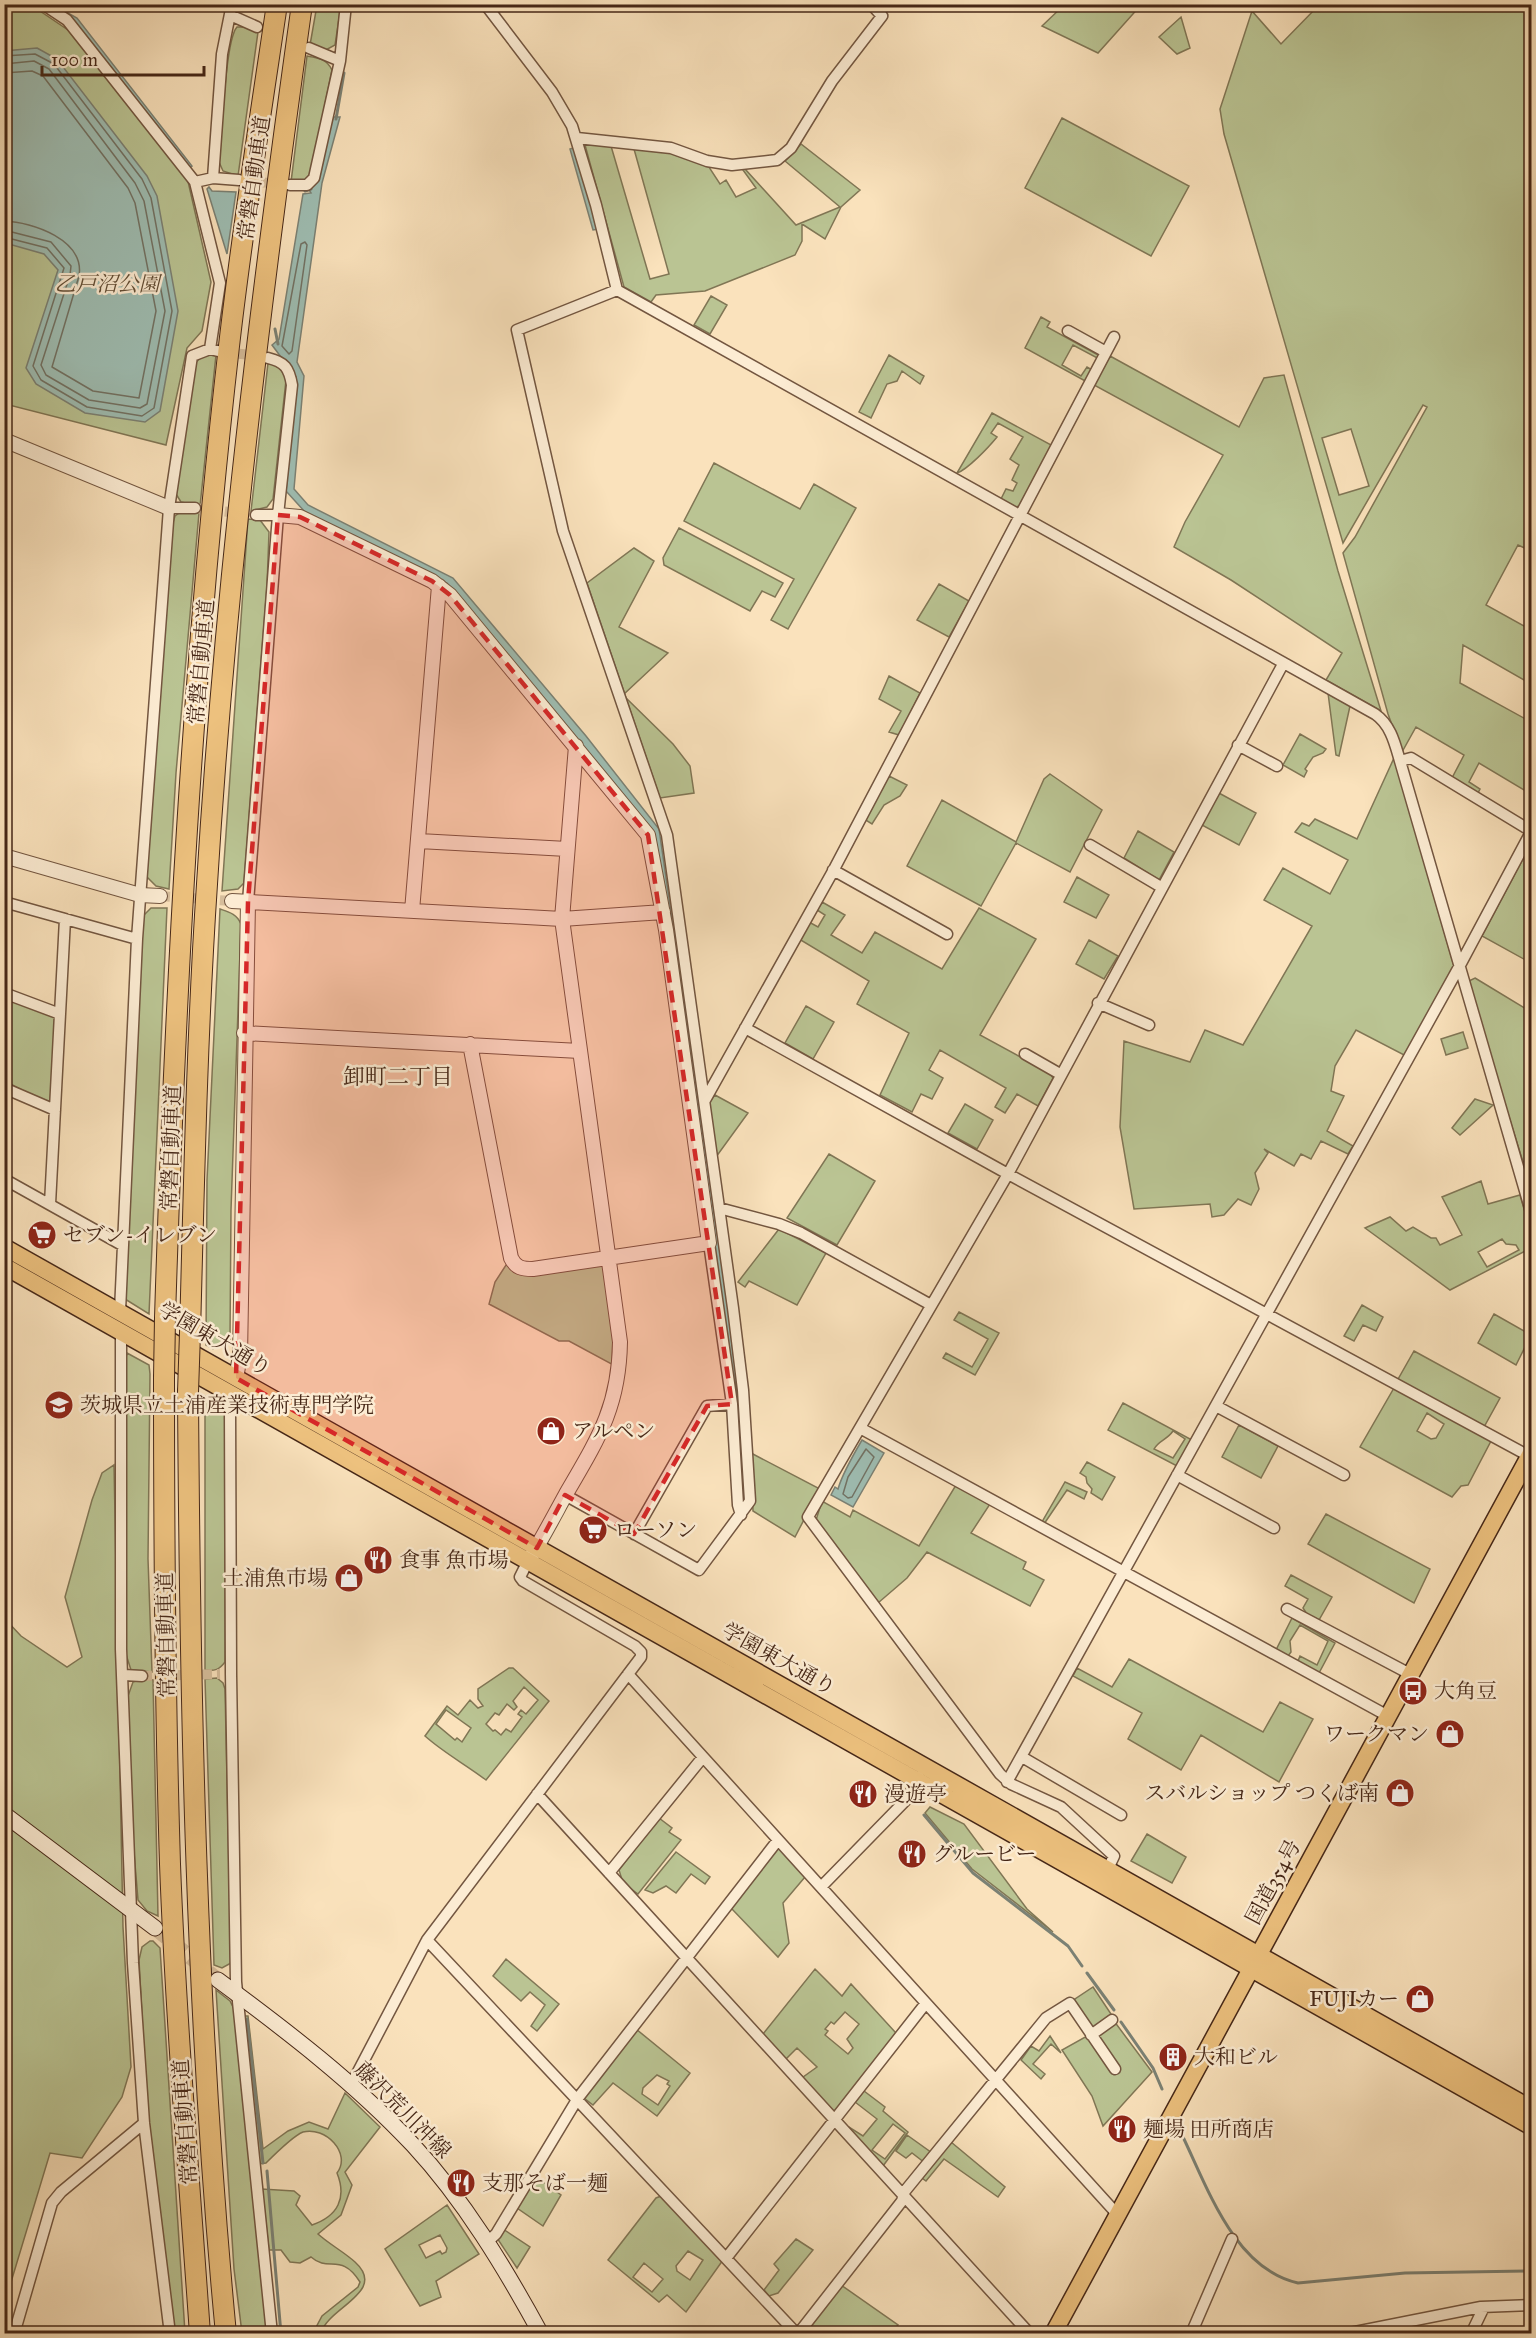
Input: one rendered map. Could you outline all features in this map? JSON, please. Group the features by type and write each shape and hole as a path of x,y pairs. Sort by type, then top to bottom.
{"highway":[{"name":"常磐自動車道","path":"200,2334 186,2151 170,1854 165,1667 164,1378 171,1113 183,886 219,349 245,182 277,4"},
{"name":"常磐自動車道","path":"227,2334 220,2277 194,1862 189,1652 188,1392 195,1116 207,884 237,522 284,186 302,4"}],"main road":[{"name":"学園東大通り","path":"4,1247 1532,2109"},
{"name":"学園東大通り","path":"4,1266 916,1782 1532,2127"},
{"name":"国道354号","path":"1053,2334 1530,1454"},
{"path":"4,1814 155,1928"},
{"name":"藤沢荒川沖線","path":"218,1980 351,2085 422,2155 486,2243 541,2334"}],"street":[{"path":"44,4 67,20 195,182 220,283 219,349 192,356 169,508 137,939 120,1311"},
{"path":"284,186 307,185 314,178 340,61 346,4"},
{"path":"485,4 552,92 577,138 617,290 1380,717 1389,728 1400,761 1532,1215"},
{"path":"577,138 671,148 707,160 732,165 777,160 791,148 832,81 882,16 871,4"},
{"path":"213,177 222,54 231,10 257,27"},
{"path":"309,48 340,61"},
{"path":"195,182 213,177 245,182"},
{"path":"565,1495 699,1570 750,1501 743,1390 667,835 563,531 517,330 617,290"},
{"path":"1068,331 1106,352"},
{"path":"705,1100 833,870 1114,337"},
{"path":"237,1378 240,1356 248,902 278,515 292,385 289,369 281,361 262,353"},
{"path":"4,440 169,508 195,508"},
{"path":"256,515 300,517 439,586 576,746 648,835 663,912 710,1243 732,1404 738,1505 741,1515"},
{"path":"412,911 439,586"},
{"path":"1100,1885 1114,1856 1090,1831 1061,1807 1007,1782 808,1517 1008,1174 1098,1003 1283,664"},
{"path":"351,2085 427,1940 641,1657 641,1652 523,1581 520,1577 605,1426 615,1396 620,1368 620,1342 610,1259 562,919 576,746"},
{"path":"1239,746 1277,766"},
{"path":"1007,1782 1459,967 1531,831 1411,758 1400,761"},
{"path":"419,841 567,849"},
{"path":"1090,845 1161,887"},
{"path":"4,856 140,895 160,896"},
{"path":"833,870 947,934"},
{"path":"232,901 562,919 663,912"},
{"path":"4,902 137,939"},
{"path":"50,1204 65,919"},
{"path":"4,993 60,1014"},
{"path":"1098,1003 1149,1026"},
{"path":"746,1028 1008,1174 1530,1454"},
{"path":"244,1033 580,1051"},
{"path":"470,1044 514,1264 521,1269 533,1269 710,1243"},
{"path":"1025,1054 1060,1074"},
{"path":"4,1088 56,1110"},
{"path":"4,1179 122,1245"},
{"path":"719,1208 779,1224 818,1242 931,1305"},
{"path":"121,1332 121,1649 124,1754 133,1911 133,1963 144,2123 170,2334"},
{"path":"232,1394 225,1674 237,1994 272,2334"},
{"path":"634,1534 707,1406 732,1404"},
{"path":"1216,1406 1344,1475"},
{"path":"860,1428 1388,1716"},
{"path":"391,1484 400,1469"},
{"path":"1178,1475 1274,1528"},
{"path":"1287,1609 1410,1674"},
{"path":"628,1674 1117,2214"},
{"path":"123,1676 142,1676"},
{"path":"609,1873 703,1757"},
{"path":"1022,1757 1121,1815"},
{"path":"821,1887 907,1799 925,1767"},
{"path":"537,1794 1030,2334"},
{"path":"486,2243 496,2234 578,2098 778,1840"},
{"path":"427,1940 578,2098 797,2334 1046,2018 1070,2003 1115,2069"},
{"path":"727,2258 926,2003"},
{"path":"1091,2035 1112,2020"},
{"path":"14,2334 52,2203 61,2192 144,2123"},
{"path":"1191,2334 1232,2239"},
{"path":"1345,2334 1484,2307 1532,2305"},
{"path":"1471,2334 1484,2307"}],"highlighted area":[{"path":"278,515 300,517 432,581 450,595 648,835 652,849 732,1404 707,1406 634,1534 565,1495 537,1548 236,1378 248,902"}],"green space":[{"name":"乙戸沼公園","path":"4,5 31,5 68,30 187,177 211,282 202,331 187,348 166,445 5,404"},
{"path":"317,5 341,5 335,45 324,51 310,45"},
{"path":"1064,5 1141,5 1098,53 1042,26"},
{"path":"1319,5 1531,5 1531,551 1518,545 1486,605 1531,630 1531,684 1463,645 1460,683 1531,722 1531,794 1479,763 1469,782 1480,789 1478,793 1452,778 1464,755 1416,727 1402,752 1388,714 1343,553 1355,537 1427,407 1423,405 1343,543 1224,134 1220,109 1252,11 1281,44","holes":["1351,429 1369,486 1339,495 1322,438"]},
{"path":"1181,17 1190,48 1177,54 1159,37"},
{"path":"237,27 248,27 258,32 238,176 223,171 219,162 227,69 233,36"},
{"path":"307,56 325,61 332,70 310,178 305,181 291,182"},
{"path":"1062,118 1189,186 1151,256 1025,188"},
{"path":"801,144 860,190 841,207 825,239 802,224 802,241 795,255 705,291 656,295 651,302 624,287 585,145 611,146 650,279 669,274 634,149 667,152 709,167 720,184 726,180 736,197 756,188 743,170 745,169 796,225 840,207 785,161"},
{"path":"711,296 727,305 710,334 694,325"},
{"path":"1041,317 1050,322 1047,327 1100,356 1099,359 1073,345 1062,365 1081,376 1087,367 1094,371 1087,382 1025,348"},
{"path":"206,353 216,355 200,506 181,502 176,494 195,363"},
{"path":"889,355 924,376 920,384 902,371 897,381 887,384 871,418 859,412"},
{"path":"1110,356 1239,427 1264,378 1284,375 1338,571 1381,711 1326,680 1342,653 1231,580 1174,547 1185,522 1223,455 1094,385"},
{"path":"268,363 280,369 286,380 273,499 267,507 251,511"},
{"path":"992,413 1053,446 1020,506 1015,507 1001,499 1006,489 1013,491 1017,483 1012,480 1019,465 1010,459 1023,437 998,423 991,433 997,437 972,463 957,473"},
{"path":"714,463 800,509 814,484 856,508 788,629 771,620 794,579 684,521"},
{"path":"182,511 199,513 176,773 169,889 156,886 146,876 172,526 175,516"},
{"path":"248,519 260,520 269,532 267,586 244,883 238,889 222,891"},
{"path":"679,528 783,583 775,597 762,591 750,611 664,565 663,558"},
{"path":"634,548 654,561 619,627 668,653 625,694 587,583"},
{"path":"939,584 969,601 949,637 917,620"},
{"path":"889,676 920,693 899,735 889,732 901,711 879,699"},
{"path":"1328,693 1350,706 1339,756 1336,755"},
{"path":"626,698 673,744 690,766 694,793 660,798"},
{"path":"1300,734 1326,749 1323,753 1313,757 1305,769 1307,771 1304,777 1283,765"},
{"path":"1394,758 1454,966 1406,1056 1356,1030 1335,1066 1331,1091 1344,1096 1327,1131 1353,1146 1348,1154 1321,1141 1311,1159 1301,1154 1294,1166 1264,1149 1268,1153 1255,1173 1259,1189 1251,1205 1238,1199 1224,1215 1212,1217 1210,1204 1134,1209 1120,1127 1124,1041 1190,1062 1205,1030 1243,1045 1312,926 1264,900 1283,868 1330,894 1348,860 1295,832 1302,823 1309,826 1315,819 1357,839"},
{"path":"1050,774 1102,810 1070,872 1016,843 981,906 907,866 942,800 1016,842 1044,779"},
{"path":"889,776 907,785 900,796 884,805 872,824 864,819"},
{"path":"1217,792 1256,813 1239,845 1200,824"},
{"path":"1138,831 1174,852 1159,880 1124,858"},
{"path":"1531,844 1531,963 1482,936"},
{"path":"1077,877 1109,895 1096,918 1064,902"},
{"path":"822,902 845,915 831,935 862,953 875,932 942,969 979,908 1036,939 980,1035 1050,1073 1053,1078 1038,1106 1017,1094 1005,1113 995,1107 1006,1088 940,1050 929,1070 943,1078 932,1099 921,1094 912,1112 880,1095 909,1033 857,1004 869,981 799,939 809,922 818,927 825,915 817,910"},
{"path":"151,908 167,908 149,1314 125,1299 143,916"},
{"path":"220,909 230,912 241,924 231,1210 230,1339 213,1349 206,1345 207,1180"},
{"path":"1089,940 1118,956 1104,979 1076,964"},
{"path":"1475,978 1531,1012 1531,1157 1523,1162 1467,982"},
{"path":"4,997 57,1015 53,1107 5,1081"},
{"path":"806,1006 834,1022 813,1059 785,1043"},
{"path":"1463,1032 1468,1048 1446,1055 1441,1039"},
{"path":"715,1095 748,1113 716,1157 709,1102"},
{"path":"1475,1099 1493,1105 1460,1135 1452,1128"},
{"path":"965,1104 993,1120 977,1149 948,1133"},
{"path":"829,1154 875,1181 837,1245 787,1218"},
{"path":"1481,1181 1488,1204 1520,1195 1531,1233 1531,1248 1450,1290 1365,1228 1390,1217 1406,1231 1413,1227 1431,1238 1436,1238 1440,1245 1462,1235 1442,1197","holes":["1502,1239 1506,1244 1516,1245 1519,1250 1487,1267 1478,1252"]},
{"path":"779,1229 826,1253 797,1305 749,1281 745,1287 738,1282"},
{"path":"508,1262 606,1263 617,1367 569,1341 559,1341 489,1304 495,1282"},
{"path":"1362,1305 1383,1317 1376,1331 1363,1325 1354,1341 1344,1336"},
{"path":"959,1312 999,1333 975,1375 943,1358 946,1353 972,1367 988,1339 954,1320"},
{"path":"1494,1314 1531,1335 1516,1365 1478,1343"},
{"path":"1414,1351 1500,1398 1484,1427 1397,1381"},
{"path":"127,1353 149,1365 150,1374 148,1559 152,1672 131,1670 124,1648 125,1362"},
{"path":"1394,1388 1491,1441 1468,1485 1461,1486 1452,1497 1360,1447","holes":["1427,1413 1444,1424 1436,1438 1431,1439 1417,1431"]},
{"path":"205,1396 225,1407 225,1662 219,1668 212,1670 205,1670"},
{"path":"1123,1403 1192,1440 1177,1466 1108,1430","holes":["1173,1431 1185,1439 1173,1458 1154,1449"]},
{"path":"1239,1425 1278,1446 1261,1478 1222,1457"},
{"path":"751,1453 820,1489 795,1537 753,1511"},
{"path":"1087,1462 1115,1477 1102,1500 1091,1493 1092,1489 1086,1477 1080,1473"},
{"path":"114,1465 123,1927 131,2067 122,2097 82,2158 50,2153 5,2302 5,1619 21,1636 67,1667 82,1657 65,1597 92,1500 102,1473"},
{"path":"1065,1482 1087,1492 1084,1499 1067,1490 1044,1524 1042,1522"},
{"path":"956,1485 990,1504 971,1533 1026,1562 1023,1569 1044,1580 1030,1606 927,1552 907,1578 878,1603 816,1520 822,1501 850,1517 853,1510 919,1546"},
{"path":"1326,1514 1430,1569 1414,1603 1308,1544"},
{"path":"1291,1575 1332,1597 1319,1620 1307,1614 1303,1608 1308,1599 1285,1586"},
{"path":"1292,1618 1335,1643 1319,1673 1298,1661 1300,1656 1317,1665 1328,1641 1300,1625 1290,1641 1291,1652 1288,1656 1276,1650"},
{"path":"1129,1659 1263,1732 1280,1702 1313,1719 1279,1782 1201,1735 1181,1770 1128,1739 1142,1713 1073,1676 1077,1668 1112,1687"},
{"path":"509,1668 513,1668 549,1701 486,1780 425,1736 447,1706 458,1715 470,1700 478,1708 483,1706 478,1699 478,1689","holes":["524,1687 538,1700 526,1714 521,1710 518,1714 522,1717 511,1732 506,1729 501,1735 493,1731 486,1724 495,1713 499,1715 507,1704 514,1710 517,1707 513,1701","446,1710 471,1728 462,1742 457,1738 455,1740 436,1724"]},
{"path":"217,1678 223,1683 225,1689 231,1963 222,1968 214,1965 205,1679"},
{"path":"142,1679 153,1680 158,1916 147,1911 138,1900 131,1816 128,1696 133,1682"},
{"path":"930,1807 964,1824 1027,1909 1053,1932 972,1869 925,1813"},
{"path":"659,1818 672,1828 669,1832 681,1840 638,1894 623,1883 619,1870"},
{"path":"1147,1834 1186,1857 1172,1883 1131,1861"},
{"path":"775,1848 780,1849 805,1877 783,1903 789,1943 778,1957 731,1908"},
{"path":"676,1852 710,1877 705,1884 691,1874 676,1893 666,1886 653,1893 645,1890"},
{"path":"150,1941 160,1948 185,2333 175,2333 147,2108 139,1960 142,1947"},
{"path":"506,1959 559,2004 537,2031 531,2026 545,2005 530,1992 521,2001 493,1976"},
{"path":"815,1969 842,1996 851,1984 896,2033 835,2115 763,2034","holes":["845,2012 859,2024 847,2039 853,2048 848,2054 825,2035 828,2031 825,2029 831,2022 834,2024","797,2048 817,2067 803,2077 786,2059"]},
{"path":"1093,1987 1113,2017 1092,2031 1072,2001"},
{"path":"216,1990 230,2001 235,2011 268,2333 242,2333 234,2269"},
{"path":"244,2016 248,2016 263,2149 288,2131 309,2122 328,2129 345,2093 380,2127 345,2172 352,2185 341,2215 318,2234 355,2262 363,2273 365,2282 361,2291 334,2315 321,2333 278,2333 278,2326 314,2331 322,2316 358,2287 360,2282 353,2273 341,2265 324,2263 311,2257 300,2263 290,2262 281,2250 269,2250 262,2189 294,2191 300,2196 296,2205 312,2225 328,2217 338,2205 341,2190 337,2173 341,2165 341,2157 334,2143 320,2133 311,2131 299,2134 266,2163 258,2164"},
{"path":"1114,2021 1152,2072 1103,2126 1092,2096 1062,2050"},
{"path":"636,2029 690,2073 657,2116 613,2083 593,2105 584,2098","holes":["657,2075 669,2081 667,2084 670,2086 658,2105 642,2094 643,2088"]},
{"path":"1050,2036 1061,2053 1051,2044 1033,2064 1045,2074 1041,2079 1021,2060 1031,2046 1039,2051"},
{"path":"864,2091 885,2107 883,2111 908,2132 883,2166 848,2129 849,2127 863,2136 877,2119 855,2102","holes":["893,2124 905,2133 885,2159 872,2150"]},
{"path":"907,2135 932,2153 925,2163 912,2153 906,2158 896,2151"},
{"path":"951,2142 1005,2187 998,2197 944,2159 926,2181 922,2178"},
{"path":"535,2176 561,2195 543,2226 517,2208"},
{"path":"664,2195 723,2260 686,2312 667,2295 659,2302 608,2260 656,2198","holes":["688,2251 703,2260 690,2280 677,2271 676,2266","644,2263 663,2279 652,2292 633,2277"]},
{"path":"447,2205 479,2254 436,2281 441,2297 420,2306 385,2249","holes":["440,2235 447,2248 442,2254 440,2251 426,2258 419,2245"]},
{"path":"503,2229 530,2247 517,2268 497,2238"},
{"path":"796,2239 813,2250 778,2293 769,2296 764,2290 779,2270 774,2264"},
{"path":"841,2285 898,2325 891,2333 805,2334"}],"water":[{"path":"48,5 54,5 77,18 192,166 188,169"},
{"name":"乙戸沼公園","path":"37,48 57,59 147,176 157,196 178,311 160,411 145,422 85,413 36,384 26,368 58,270 44,254 5,243 4,51"},
{"path":"333,117 340,117 322,183 297,362 304,376 294,489 308,505 453,578 586,736 659,829 738,1377 745,1495 741,1496 724,1312 653,833 447,583 305,512 286,491 296,377 272,345 279,339 303,194 311,193 308,188 317,179"},
{"path":"577,147 600,229 593,230 570,149"},
{"path":"209,187 212,191 236,192 227,254 207,189"},
{"path":"862,1440 884,1453 853,1507 831,1495 835,1487 838,1489"}],"waterway":[{"path":"336,119 344,73"},
{"path":"305,191 311,189"},
{"path":"275,329 278,344"},
{"path":"924,1815 973,1873 1068,1946 1082,1966"},
{"path":"1087,1973 1114,2010"},
{"path":"247,2019 263,2163"},
{"path":"1121,2022 1153,2068 1162,2089"},
{"path":"1183,2137 1226,2224 1257,2262 1276,2275 1298,2283 1405,2273 1532,2271"},
{"path":"267,2171 281,2334"}],"tunnel":[{"path":"246,181 281,184"},
{"path":"224,352 259,356"},
{"path":"195,508 256,515"},
{"path":"160,896 232,901"},
{"path":"142,1676 220,1674"},
{"path":"155,1928 218,1980"}],"place":[{"name":"セブン-イレブン","path":"42,1235"},
{"name":"茨城県立土浦産業技術専門学院","path":"59,1405"},
{"name":"アルペン","path":"551,1431"},
{"name":"ローソン","path":"593,1530"},
{"name":"食事 魚市場","path":"378,1560"},
{"name":"土浦魚市場","path":"349,1578"},
{"name":"大角豆","path":"1413,1691"},
{"name":"ワークマン","path":"1450,1734"},
{"name":"スバルショップ つくば南","path":"1400,1793"},
{"name":"漫遊亭","path":"863,1794"},
{"name":"グルービー","path":"912,1854"},
{"name":"FUJIカー","path":"1420,1999"},
{"name":"大和ビル","path":"1173,2057"},
{"name":"麺場 田所商店","path":"1122,2129"},
{"name":"支那そば一麺","path":"461,2183"}],"district":[{"name":"卸町二丁目","path":"398,1076"}]}
